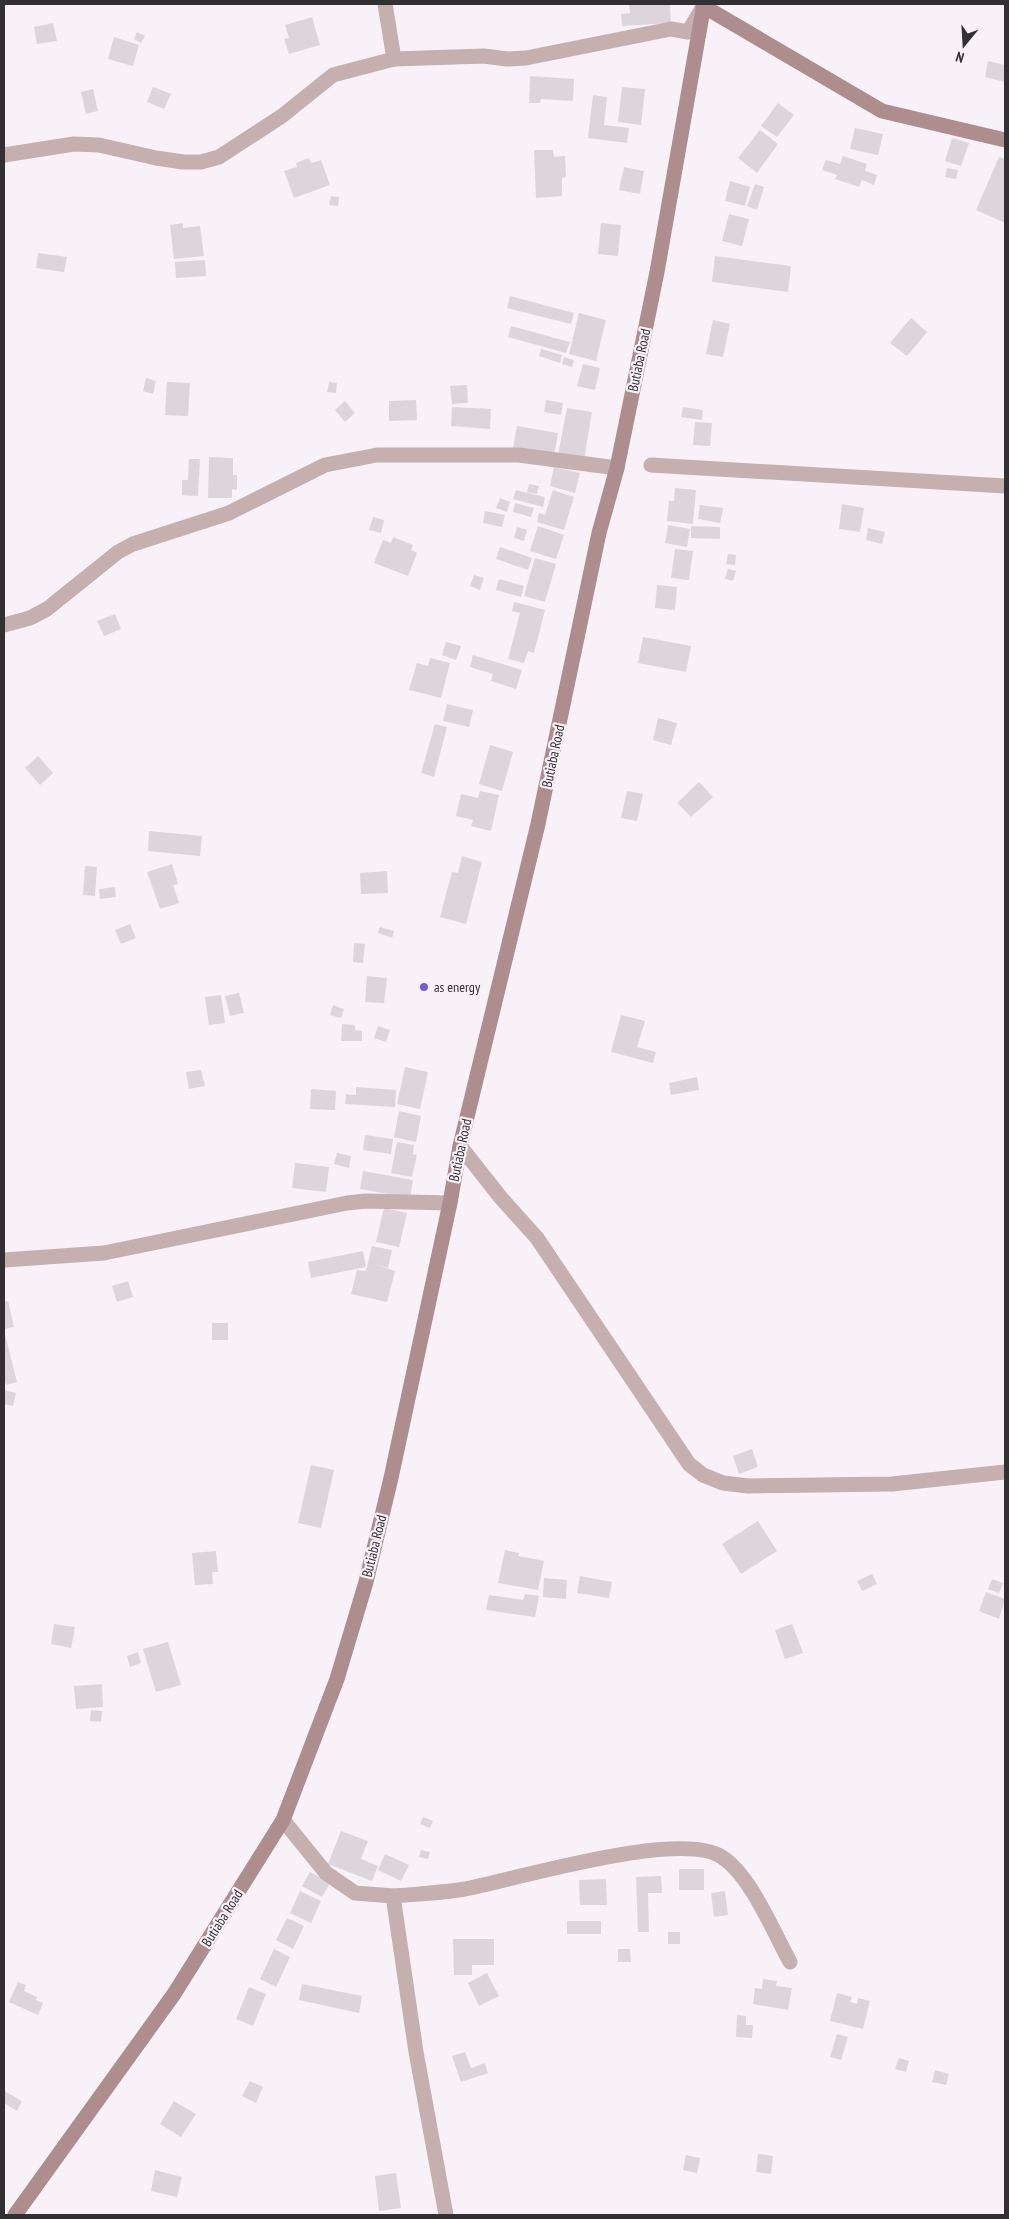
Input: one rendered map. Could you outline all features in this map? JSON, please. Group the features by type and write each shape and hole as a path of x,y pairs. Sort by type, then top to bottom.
{"main road":[{"path":"704,5 882,111 1005,140"},
{"name":"Butiaba Road","path":"15,2215 174,1994 283,1820 337,1679 366,1582 391,1478 450,1203 460,1146 538,824 599,533 617,468 657,272 704,5"}],"street":[{"path":"384,4 394,59"},
{"path":"4,155 74,144 99,145 183,162 201,162 219,157 282,116 333,75 394,59 484,56 507,59 526,58 672,29 688,32 704,5"},
{"path":"4,625 30,618 47,609 118,552 133,544 229,513 325,465 377,455 519,455 617,468"},
{"path":"651,465 1005,486"},
{"path":"460,1146 501,1198 537,1238 611,1345 688,1464 703,1475 723,1482 748,1486 892,1484 1005,1472"},
{"path":"4,1260 104,1253 347,1203 366,1201 450,1203"},
{"path":"283,1820 326,1872 355,1893 393,1896 464,1889 595,1858 674,1849 702,1850 721,1856 736,1868 749,1887 790,1962"},
{"path":"393,1896 416,2052 446,2215"}],"building":[{"path":"629,4 670,4 671,23 622,26 621,14 630,13"},
{"path":"312,17 320,45 289,54 284,39 289,38 285,25"},
{"path":"53,23 57,41 37,44 34,27"},
{"path":"137,32 145,36 141,43 134,39"},
{"path":"114,37 139,45 133,66 108,59"},
{"path":"988,61 1005,65 1005,82 985,77"},
{"path":"530,76 574,79 573,101 541,99 540,103 529,103"},
{"path":"153,87 171,94 164,109 147,102"},
{"path":"622,87 645,89 641,125 618,122"},
{"path":"93,89 98,111 86,114 81,92"},
{"path":"593,95 607,97 604,125 629,128 627,143 588,138"},
{"path":"778,103 794,115 777,137 761,126"},
{"path":"855,128 883,134 878,155 850,149"},
{"path":"760,130 778,144 757,173 738,158"},
{"path":"952,138 969,143 961,166 945,161"},
{"path":"534,150 553,150 554,157 565,156 566,177 562,178 562,196 536,198"},
{"path":"843,156 867,164 865,171 877,175 874,185 862,180 859,187 835,179 837,175 822,170 826,160 840,164"},
{"path":"999,157 1005,159 1005,223 976,210"},
{"path":"309,158 311,163 321,160 330,185 294,198 284,171 297,167 296,163"},
{"path":"624,167 644,171 640,194 619,190"},
{"path":"947,168 958,170 956,179 945,177"},
{"path":"730,181 750,187 745,206 725,201"},
{"path":"755,184 764,187 757,210 747,206"},
{"path":"331,196 339,197 338,206 329,205"},
{"path":"729,214 749,219 742,246 722,241"},
{"path":"183,223 183,228 200,226 204,256 174,259 170,225"},
{"path":"601,223 621,225 618,256 598,254"},
{"path":"38,253 67,257 64,272 36,268"},
{"path":"715,256 791,266 788,292 712,282"},
{"path":"205,260 206,276 176,278 175,262"},
{"path":"510,296 574,313 571,324 507,308"},
{"path":"579,313 606,320 596,361 569,354"},
{"path":"911,318 927,332 907,356 890,343"},
{"path":"713,320 730,324 723,357 706,354"},
{"path":"511,326 570,342 566,353 508,337"},
{"path":"541,349 562,355 560,363 539,356"},
{"path":"564,357 574,360 572,367 562,364"},
{"path":"583,364 600,368 595,390 577,386"},
{"path":"146,378 156,381 153,394 143,391"},
{"path":"167,382 190,383 188,416 165,415"},
{"path":"329,382 337,383 336,393 327,392"},
{"path":"467,385 468,403 452,404 450,386"},
{"path":"416,400 417,420 389,421 389,401"},
{"path":"546,400 563,403 561,415 544,412"},
{"path":"345,401 355,413 345,422 335,410"},
{"path":"452,407 491,409 490,429 451,426"},
{"path":"683,407 703,410 702,420 681,417"},
{"path":"567,408 592,412 584,460 558,455"},
{"path":"695,422 712,423 710,446 693,445"},
{"path":"517,426 558,433 554,456 513,448"},
{"path":"209,457 233,458 233,475 237,475 237,490 232,489 232,498 208,498"},
{"path":"189,459 200,459 198,496 182,495 182,480 188,480"},
{"path":"554,467 580,473 575,493 550,486"},
{"path":"529,484 539,486 537,494 527,492"},
{"path":"675,488 696,490 693,524 667,521 669,501 674,501"},
{"path":"516,490 545,497 543,507 513,499"},
{"path":"553,490 574,497 564,530 537,522 539,513 545,515"},
{"path":"500,498 510,502 507,512 496,508"},
{"path":"515,503 534,508 531,517 513,512"},
{"path":"842,504 864,508 860,532 839,529"},
{"path":"700,505 723,508 720,523 698,519"},
{"path":"485,511 505,515 502,527 483,523"},
{"path":"373,517 384,520 381,533 369,530"},
{"path":"668,525 690,529 687,547 665,543"},
{"path":"538,526 564,535 556,559 530,551"},
{"path":"691,526 720,527 720,539 691,538"},
{"path":"517,527 527,530 524,541 514,538"},
{"path":"868,528 885,532 882,544 866,540"},
{"path":"393,537 413,545 411,550 417,553 408,576 374,563 383,540 391,543"},
{"path":"500,547 532,558 528,570 496,559"},
{"path":"675,549 693,551 689,580 671,578"},
{"path":"728,554 736,555 735,565 726,564"},
{"path":"535,558 556,564 545,602 524,596"},
{"path":"728,569 736,571 733,581 725,579"},
{"path":"474,575 484,578 480,590 470,586"},
{"path":"499,579 524,586 521,597 496,590"},
{"path":"657,585 677,587 675,610 655,608"},
{"path":"514,602 545,610 534,653 528,651 524,663 508,659 520,613 512,611"},
{"path":"115,614 121,629 104,636 97,621"},
{"path":"643,637 691,646 686,672 638,663"},
{"path":"446,642 461,646 456,660 442,655"},
{"path":"473,655 522,670 516,689 491,681 493,674 470,667"},
{"path":"430,658 450,663 441,698 409,690 417,663 428,666"},
{"path":"447,704 473,710 469,727 443,721"},
{"path":"658,718 677,723 671,745 653,740"},
{"path":"435,724 447,727 434,777 421,773"},
{"path":"490,745 513,752 502,791 479,784"},
{"path":"38,756 53,773 40,785 25,768"},
{"path":"699,782 713,797 691,817 677,803"},
{"path":"480,791 499,795 491,831 471,826 473,820 456,816 461,794 478,798"},
{"path":"627,791 643,794 637,821 621,818"},
{"path":"149,831 202,836 200,856 148,851"},
{"path":"462,856 482,862 466,924 440,917 452,872 458,873"},
{"path":"172,864 178,884 173,885 179,903 160,909 147,872"},
{"path":"85,866 97,867 95,896 83,895"},
{"path":"387,871 388,893 361,894 360,873"},
{"path":"115,887 116,897 100,899 99,889"},
{"path":"130,924 136,938 121,944 115,930"},
{"path":"380,927 394,931 392,938 378,933"},
{"path":"354,943 365,944 363,963 353,962"},
{"path":"367,976 387,978 384,1003 365,1002"},
{"path":"239,993 244,1013 230,1016 225,996"},
{"path":"221,995 225,1023 209,1025 205,997"},
{"path":"333,1005 344,1009 341,1018 330,1015"},
{"path":"621,1015 645,1021 637,1047 656,1052 653,1063 611,1052"},
{"path":"342,1024 355,1025 355,1030 362,1031 362,1041 341,1041"},
{"path":"378,1026 390,1030 386,1042 374,1038"},
{"path":"405,1067 428,1072 420,1109 397,1104"},
{"path":"201,1070 205,1086 189,1089 186,1072"},
{"path":"697,1077 699,1090 671,1095 669,1083"},
{"path":"356,1087 396,1090 395,1107 345,1104 346,1094 356,1095"},
{"path":"311,1089 336,1091 335,1110 310,1109"},
{"path":"399,1111 421,1116 416,1142 394,1137"},
{"path":"365,1135 393,1139 391,1154 363,1150"},
{"path":"397,1142 414,1145 413,1154 417,1155 412,1177 391,1173"},
{"path":"337,1153 351,1156 349,1168 334,1164"},
{"path":"295,1163 329,1167 326,1192 292,1188"},
{"path":"363,1171 413,1180 410,1198 360,1189"},
{"path":"384,1208 407,1213 399,1247 376,1242"},
{"path":"372,1246 392,1250 388,1268 376,1265 395,1271 387,1302 351,1294 357,1270 366,1271"},
{"path":"363,1251 366,1267 311,1278 308,1262"},
{"path":"128,1281 133,1297 117,1302 112,1286"},
{"path":"8,1301 14,1327 4,1329 4,1302"},
{"path":"212,1323 228,1323 228,1340 212,1340"},
{"path":"4,1330 17,1382 6,1385 4,1377"},
{"path":"4,1390 16,1393 13,1406 4,1404"},
{"path":"752,1449 758,1467 739,1474 733,1456"},
{"path":"311,1465 334,1470 321,1528 298,1523"},
{"path":"758,1521 777,1551 741,1574 722,1544"},
{"path":"505,1550 519,1553 518,1556 544,1561 538,1590 498,1583"},
{"path":"216,1551 218,1572 212,1572 213,1584 195,1585 192,1553"},
{"path":"872,1574 877,1584 862,1591 857,1581"},
{"path":"580,1576 612,1582 609,1598 577,1593"},
{"path":"544,1578 567,1580 566,1599 543,1597"},
{"path":"992,1579 1003,1583 999,1593 988,1589"},
{"path":"986,1592 1005,1599 999,1619 979,1611"},
{"path":"525,1594 539,1596 535,1617 486,1610 489,1595 523,1600"},
{"path":"54,1624 75,1627 71,1648 51,1644"},
{"path":"792,1624 803,1653 785,1659 775,1630"},
{"path":"168,1642 181,1685 156,1692 143,1649"},
{"path":"138,1652 141,1663 130,1667 127,1656"},
{"path":"102,1684 103,1707 76,1709 74,1686"},
{"path":"91,1710 102,1711 101,1722 90,1721"},
{"path":"423,1817 433,1821 430,1828 420,1824"},
{"path":"341,1831 368,1841 361,1859 378,1866 372,1881 328,1864"},
{"path":"421,1850 430,1852 428,1859 419,1857"},
{"path":"385,1854 409,1865 401,1881 378,1870"},
{"path":"679,1869 704,1869 704,1890 679,1890"},
{"path":"310,1872 330,1883 322,1897 302,1886"},
{"path":"661,1876 662,1893 648,1893 649,1932 638,1932 636,1877"},
{"path":"606,1879 607,1905 580,1905 579,1880"},
{"path":"300,1891 321,1901 311,1923 290,1913"},
{"path":"725,1891 728,1915 714,1917 711,1893"},
{"path":"287,1918 304,1926 293,1949 276,1940"},
{"path":"567,1921 601,1921 601,1934 567,1934"},
{"path":"668,1932 680,1932 680,1944 668,1944"},
{"path":"453,1939 494,1939 494,1965 472,1965 472,1975 454,1975"},
{"path":"274,1949 290,1957 276,1987 260,1979"},
{"path":"618,1949 630,1949 631,1962 618,1962"},
{"path":"487,1973 499,1996 479,2006 468,1983"},
{"path":"763,1979 777,1981 776,1986 792,1988 788,2010 753,2004 755,1988 762,1989"},
{"path":"18,1982 26,1985 24,1991 37,1997 36,2000 43,2003 38,2015 9,2002"},
{"path":"302,1984 362,1996 359,2013 299,2000"},
{"path":"249,1987 266,1994 253,2026 236,2019"},
{"path":"837,1993 852,1997 850,2002 857,2004 858,1998 870,2001 863,2029 830,2021"},
{"path":"737,2015 746,2016 746,2025 753,2025 752,2038 736,2037"},
{"path":"837,2034 848,2037 841,2060 830,2057"},
{"path":"465,2052 471,2068 485,2063 488,2073 461,2082 452,2056"},
{"path":"899,2058 909,2061 906,2072 895,2069"},
{"path":"935,2070 949,2074 946,2085 932,2082"},
{"path":"250,2081 263,2087 256,2103 242,2096"},
{"path":"4,2091 22,2101 17,2111 4,2103"},
{"path":"174,2101 196,2114 181,2137 160,2124"},
{"path":"758,2154 773,2156 771,2174 756,2172"},
{"path":"686,2155 700,2158 697,2173 683,2170"},
{"path":"155,2170 182,2177 177,2197 151,2191"},
{"path":"396,2173 401,2208 379,2211 375,2176"}],"place":[{"name":"as energy","path":"424,987"}]}
